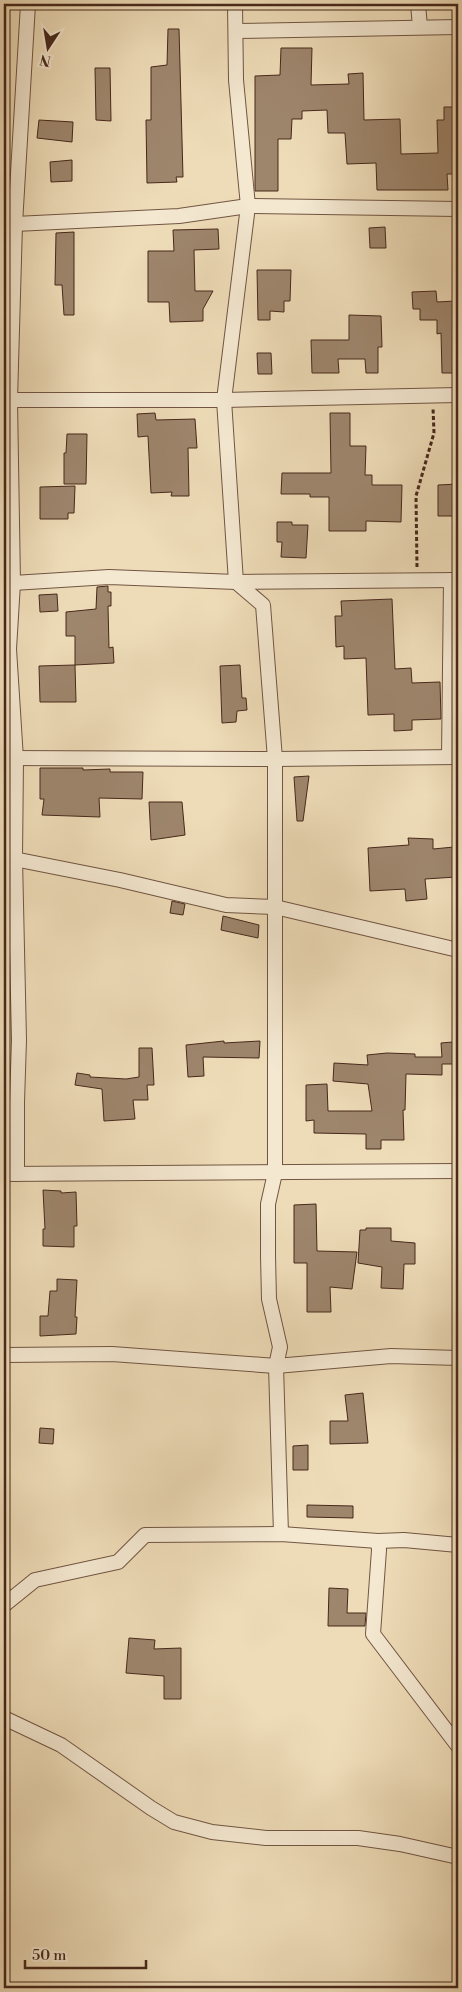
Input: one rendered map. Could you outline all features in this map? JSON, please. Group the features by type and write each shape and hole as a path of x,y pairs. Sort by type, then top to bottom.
{"street":[{"path":"28,4 15,224 10,400 13,584 7,648 10,759 9,858 19,1040 17,1102 11,1174 458,1171"},
{"path":"235,4 236,80 248,206 224,400 236,582 263,605 275,759 275,1173 268,1204 268,1256 269,1299 280,1347 276,1366 281,1534"},
{"path":"418,4 420,27"},
{"path":"236,31 458,27"},
{"path":"15,224 179,216 248,206 458,209"},
{"path":"10,400 224,400 458,395"},
{"path":"10,759 454,757 455,580 236,582 108,577 13,584"},
{"path":"9,858 226,905 275,908 458,950"},
{"path":"4,1356 112,1354 276,1366 391,1356 458,1358"},
{"path":"4,1605 35,1580 118,1562 145,1535 281,1534 378,1541 404,1540 458,1546"},
{"path":"378,1541 373,1634 458,1746"},
{"path":"4,1718 61,1745 174,1822 212,1832 266,1838 358,1838 400,1844 458,1857"}],"path":[{"path":"418,580 416,496 434,433 432,396"}],"building":[{"path":"168,29 179,29 183,177 176,177 177,182 147,183 146,120 151,120 151,67 167,65"},
{"path":"281,48 312,48 311,85 349,84 348,74 363,73 364,120 400,119 401,154 438,153 437,120 444,120 444,107 458,107 458,174 447,174 448,190 377,190 376,163 347,164 345,133 328,133 327,110 302,111 302,119 292,119 291,139 278,139 278,191 255,191 255,76 280,75"},
{"path":"95,68 110,68 111,121 96,120"},
{"path":"39,120 73,122 72,142 37,138"},
{"path":"72,160 72,181 51,182 50,162"},
{"path":"385,227 386,248 370,248 369,228"},
{"path":"218,229 219,249 194,250 195,291 213,291 203,309 203,321 170,322 169,302 148,302 148,251 174,251 173,230"},
{"path":"74,232 74,315 64,315 62,285 55,285 56,233"},
{"path":"257,270 291,270 290,301 284,301 284,312 270,311 270,320 258,320"},
{"path":"436,291 437,302 455,301 455,313 458,313 458,373 442,373 441,333 437,334 437,320 420,320 420,309 413,309 412,292"},
{"path":"349,315 381,316 382,347 378,347 378,373 366,373 365,359 338,359 339,373 312,373 311,340 349,340"},
{"path":"257,353 271,353 272,374 258,374"},
{"path":"155,413 156,420 195,419 197,448 188,448 189,496 171,496 172,492 151,493 148,436 138,437 137,414"},
{"path":"330,413 350,413 350,446 366,446 365,475 372,475 372,485 402,485 401,522 366,521 366,531 329,531 329,497 310,497 310,494 281,494 282,473 331,473"},
{"path":"67,434 87,434 86,484 64,484 64,453 66,453"},
{"path":"458,484 458,516 438,516 438,485"},
{"path":"75,486 74,513 68,513 68,519 40,519 40,487"},
{"path":"277,522 292,522 292,525 308,525 306,558 281,557 282,542 277,542"},
{"path":"108,586 108,592 111,592 111,606 108,606 109,648 113,647 114,663 75,665 75,636 66,636 66,612 96,609 97,587"},
{"path":"57,594 58,611 40,612 39,595"},
{"path":"392,599 395,669 411,668 412,683 440,682 441,719 412,720 412,730 394,731 394,714 368,715 366,658 344,659 344,646 336,647 335,616 342,616 341,601"},
{"path":"75,665 76,702 40,702 39,666"},
{"path":"240,665 242,698 246,698 247,710 237,711 236,722 222,723 220,666"},
{"path":"40,768 110,769 110,772 143,772 142,799 99,798 100,817 42,815 44,799 40,799"},
{"path":"309,776 303,821 297,821 294,777"},
{"path":"149,802 182,802 185,835 151,840"},
{"path":"408,838 433,839 433,849 454,847 456,877 425,879 427,899 406,901 405,889 370,891 368,848 409,845"},
{"path":"172,901 185,904 183,915 170,913"},
{"path":"223,916 259,925 258,938 221,930"},
{"path":"224,1041 224,1043 260,1041 259,1058 203,1057 204,1076 188,1077 186,1045"},
{"path":"453,1042 453,1047 458,1046 458,1064 442,1064 442,1075 406,1074 405,1110 403,1110 404,1140 381,1140 381,1149 366,1149 366,1134 314,1133 314,1120 306,1121 306,1085 327,1084 328,1111 372,1111 368,1084 333,1081 334,1063 368,1065 367,1055 387,1053 415,1054 415,1057 442,1057 441,1043"},
{"path":"139,1048 152,1048 154,1085 147,1085 148,1100 133,1100 135,1119 104,1121 102,1089 75,1085 77,1073 90,1075 90,1077 126,1079 139,1077"},
{"path":"43,1190 61,1191 61,1193 76,1192 77,1226 74,1226 74,1247 43,1246 43,1229 45,1229"},
{"path":"316,1204 317,1251 357,1252 352,1289 330,1287 331,1312 307,1312 307,1263 294,1263 294,1205"},
{"path":"366,1228 391,1228 391,1241 415,1243 415,1264 404,1264 403,1289 381,1288 382,1267 358,1263 360,1230 366,1230"},
{"path":"57,1279 77,1280 76,1334 40,1336 40,1316 48,1316 50,1291 57,1291"},
{"path":"363,1393 368,1443 330,1444 330,1421 348,1421 345,1395"},
{"path":"40,1428 54,1429 53,1444 39,1443"},
{"path":"308,1445 308,1470 293,1470 293,1446"},
{"path":"307,1505 353,1506 353,1518 307,1517"},
{"path":"329,1588 348,1589 347,1613 366,1613 365,1626 328,1626"},
{"path":"129,1638 155,1640 154,1649 181,1648 181,1699 164,1699 164,1676 126,1673"}]}
